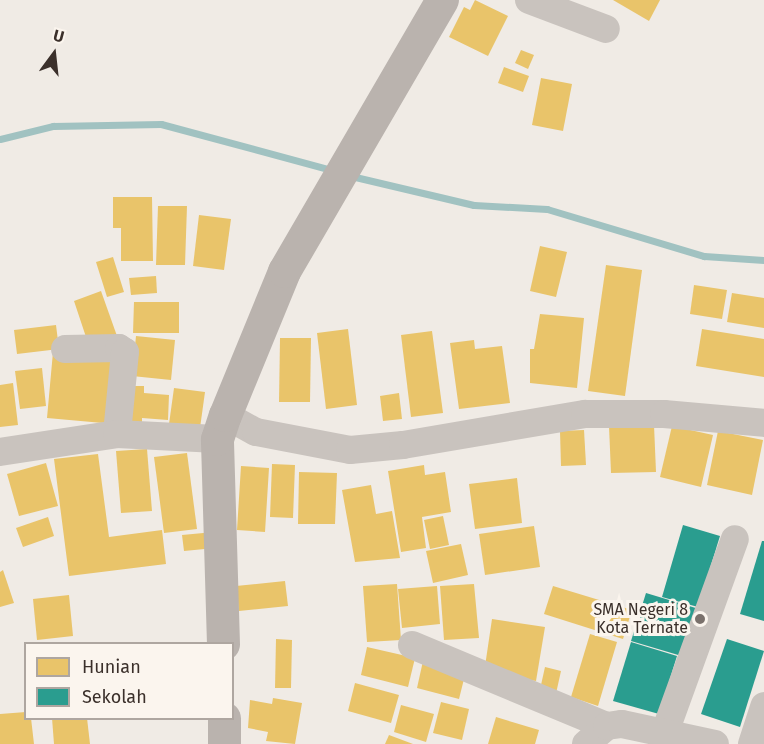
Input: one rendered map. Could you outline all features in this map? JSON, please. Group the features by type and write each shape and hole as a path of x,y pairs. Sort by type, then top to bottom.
{"street":[{"path":"223,642 221,427 284,271 411,48 442,0"},
{"path":"529,0 606,29"},
{"path":"65,349 119,348 125,352 117,434"},
{"path":"0,452 117,434 221,427 350,450 403,445 585,414 664,414 764,423"},
{"path":"665,732 735,539"},
{"path":"411,645 596,735 622,724 715,744"},
{"path":"753,744 764,705"},
{"path":"224,720 224,744"}],"building: Hunian":[{"path":"475,0 508,16 488,56 449,37 464,7 470,10"},
{"path":"613,0 660,0 649,21"},
{"path":"521,50 534,55 528,69 515,63"},
{"path":"504,67 529,76 523,92 498,83"},
{"path":"541,78 572,84 563,131 532,125"},
{"path":"113,197 152,197 153,261 121,261 121,228 113,228"},
{"path":"158,206 187,206 185,265 156,265"},
{"path":"199,215 231,219 224,270 193,266"},
{"path":"540,246 567,252 556,297 530,291"},
{"path":"113,257 124,292 107,297 96,262"},
{"path":"606,265 642,270 625,396 588,391"},
{"path":"156,276 157,293 131,295 129,278"},
{"path":"694,285 727,290 722,319 690,314"},
{"path":"101,291 117,336 89,346 74,301"},
{"path":"732,293 764,298 764,328 727,322"},
{"path":"134,302 179,302 179,333 133,333"},
{"path":"540,314 584,318 577,388 530,383 530,349 534,349"},
{"path":"56,325 59,349 17,354 14,330"},
{"path":"348,329 357,405 326,409 317,333"},
{"path":"702,329 764,339 764,377 696,366"},
{"path":"432,331 443,413 411,417 401,335"},
{"path":"136,336 175,340 171,380 132,376"},
{"path":"280,338 311,338 310,402 279,402"},
{"path":"474,340 475,349 502,346 510,403 459,409 450,343"},
{"path":"53,352 119,357 114,424 47,418"},
{"path":"42,368 46,406 20,409 15,371"},
{"path":"13,383 18,425 0,427 0,385"},
{"path":"129,386 144,386 144,393 169,395 168,420 142,418 142,425 127,424"},
{"path":"174,388 205,392 200,428 169,424"},
{"path":"399,393 402,419 383,421 380,396"},
{"path":"654,425 656,472 611,473 609,426"},
{"path":"672,426 713,435 701,487 660,477"},
{"path":"584,430 586,465 561,466 560,431"},
{"path":"718,431 763,440 752,495 707,485"},
{"path":"147,449 152,511 121,513 116,451"},
{"path":"187,453 197,529 164,533 154,457"},
{"path":"98,454 109,537 162,530 166,564 69,576 54,459"},
{"path":"46,463 58,506 19,516 7,474"},
{"path":"272,464 295,465 293,518 270,517"},
{"path":"424,465 425,475 445,472 451,512 422,517 426,548 401,552 388,471"},
{"path":"241,466 269,468 265,532 237,530"},
{"path":"299,472 337,473 335,524 298,524"},
{"path":"517,478 522,523 475,529 469,484"},
{"path":"371,485 376,514 392,511 400,558 355,562 342,490"},
{"path":"443,516 449,545 430,549 424,520"},
{"path":"48,517 54,536 23,547 16,528"},
{"path":"534,526 540,567 485,575 479,534"},
{"path":"214,532 215,548 184,551 182,535"},
{"path":"461,544 468,575 433,583 426,551"},
{"path":"3,570 14,603 0,607 0,572"},
{"path":"285,581 288,606 239,611 236,586"},
{"path":"397,584 401,640 367,642 363,586"},
{"path":"474,584 479,638 444,640 440,586"},
{"path":"437,586 440,624 402,628 398,589"},
{"path":"553,586 632,610 623,639 544,614"},
{"path":"69,595 73,636 37,640 33,599"},
{"path":"492,619 545,627 536,681 484,673"},
{"path":"590,634 617,642 598,706 571,697"},
{"path":"276,639 292,640 291,688 275,688"},
{"path":"367,647 415,658 408,687 361,675"},
{"path":"423,661 466,671 459,699 417,688"},
{"path":"545,667 561,671 555,698 539,694"},
{"path":"355,683 399,695 391,723 348,711"},
{"path":"273,698 302,703 295,744 266,741 268,732 248,728 250,700 272,704"},
{"path":"441,702 469,709 462,740 433,733"},
{"path":"401,705 434,714 426,742 394,732"},
{"path":"24,712 24,720 31,720 34,744 0,744 0,714"},
{"path":"496,717 539,730 535,744 488,744"},
{"path":"52,720 87,720 90,744 54,744"},
{"path":"389,735 413,744 385,744"}],"building: Sekolah":[{"path":"683,525 720,536 698,607 662,597"},
{"path":"762,541 764,541 764,621 740,614"},
{"path":"646,593 699,609 685,657 631,641"},
{"path":"727,639 764,651 740,727 701,714"},
{"path":"631,642 677,656 659,714 613,701"}],"waterway":[{"path":"0,139 53,126 161,124 332,170"},
{"path":"351,176 474,205 547,209 704,256 764,260"}],"place":[{"name":"SMA Negeri 8 Kota Ternate","path":"700,619"}]}
